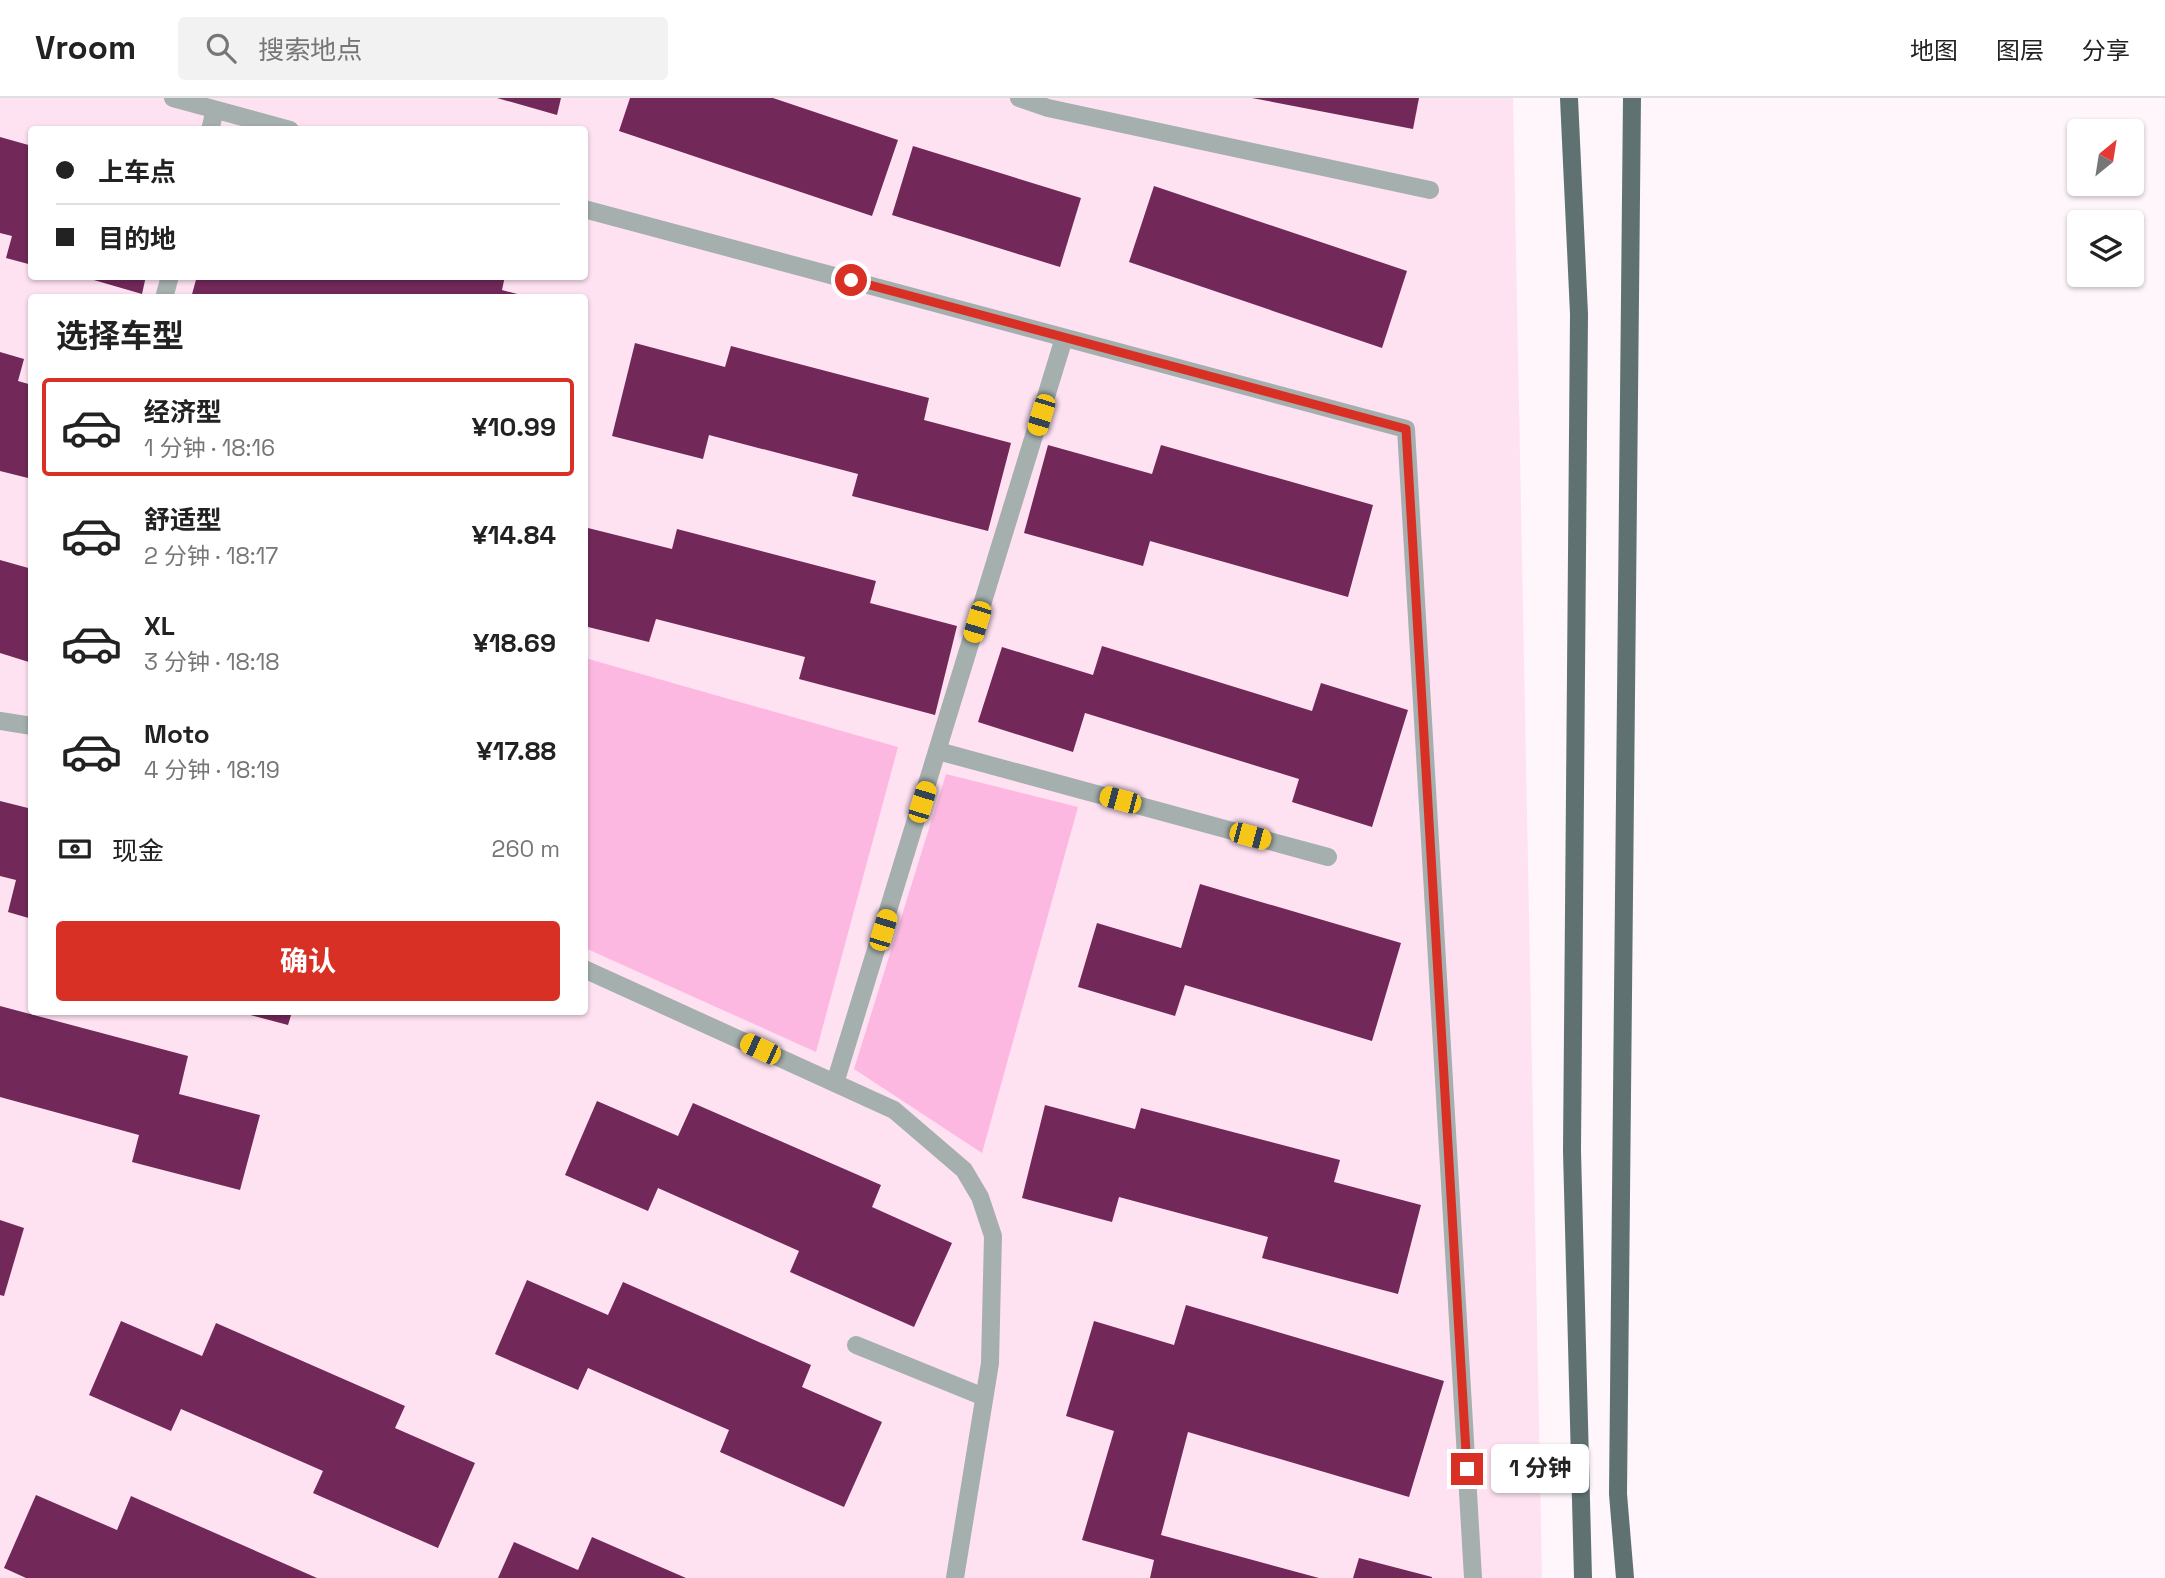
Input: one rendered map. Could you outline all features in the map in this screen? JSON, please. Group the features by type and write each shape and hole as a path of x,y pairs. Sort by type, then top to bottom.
{"main road":[{"path":"1569,98 1579,314 1572,1151 1583,1578"},
{"path":"1625,1578 1618,1480 1632,98"}],"lane":[{"path":"173,98 275,126"},
{"path":"1018,98 1051,103 1430,190"},
{"path":"211,126 215,110"},
{"path":"588,210 1406,429 1473,1578"},
{"path":"835,1083 1064,338"},
{"path":"0,721 28,725"},
{"path":"938,751 1328,857"},
{"path":"588,971 894,1110 932,1139 964,1170 980,1198 993,1236 990,1363 955,1578"},
{"path":"856,1345 984,1397"}],"shaded area":[{"path":"0,98 1513,98 1542,1578 0,1578"},
{"path":"588,659 898,747 816,1052 588,949"},
{"path":"946,774 1078,807 982,1153 854,1069"}],"building":[{"path":"497,98 561,98 557,115"},
{"path":"630,98 773,98 898,140 872,216 619,131"},
{"path":"1252,98 1419,98 1413,129"},
{"path":"0,137 28,145 28,264 6,258 12,236 0,233"},
{"path":"913,146 1081,198 1060,267 892,215"},
{"path":"1154,186 1407,271 1382,348 1129,262"},
{"path":"94,280 145,280 142,294"},
{"path":"196,280 504,280 502,290 517,294 192,294"},
{"path":"635,343 725,367 731,346 929,398 924,420 1011,443 988,531 852,496 858,474 709,435 703,459 612,436"},
{"path":"0,352 24,359 18,381 28,384 28,478 0,471"},
{"path":"1048,445 1152,474 1161,445 1373,505 1348,597 1150,541 1143,566 1024,533"},
{"path":"588,528 672,549 677,529 876,581 870,603 957,626 935,715 799,679 805,657 656,619 649,642 588,627"},
{"path":"0,560 28,568 28,662 0,653"},
{"path":"1102,646 1312,711 1321,683 1408,710 1372,827 1292,802 1299,779 1085,713 1073,752 978,722 1002,647 1093,675"},
{"path":"0,801 28,808 28,918 8,912 16,880 0,876"},
{"path":"1200,884 1401,943 1372,1041 1185,985 1175,1016 1078,987 1097,923 1181,948"},
{"path":"0,1006 188,1056 179,1094 260,1115 240,1190 132,1162 139,1135 0,1097"},
{"path":"250,1015 291,1015 288,1025"},
{"path":"597,1101 678,1136 693,1103 881,1185 872,1207 952,1243 914,1327 790,1272 799,1251 658,1188 648,1211 565,1175"},
{"path":"1045,1105 1135,1129 1141,1108 1340,1160 1334,1182 1421,1205 1398,1294 1262,1258 1268,1237 1119,1197 1112,1222 1022,1198"},
{"path":"0,1220 24,1228 4,1296 0,1295"},
{"path":"527,1280 608,1315 623,1282 811,1365 802,1387 882,1422 844,1507 720,1452 729,1430 588,1368 578,1390 495,1354"},
{"path":"1186,1305 1444,1381 1409,1497 1188,1432 1161,1535 1319,1578 1150,1578 1154,1560 1082,1540 1114,1431 1066,1416 1094,1321 1174,1345"},
{"path":"121,1321 202,1356 216,1323 405,1406 395,1428 475,1463 438,1548 313,1493 323,1471 181,1409 171,1431 89,1395"},
{"path":"36,1495 117,1530 131,1496 317,1578 26,1578 4,1568"},
{"path":"592,1537 686,1578 498,1578 514,1542 578,1570"},
{"path":"1359,1558 1432,1577 1432,1578 1353,1578"}],"route":[{"path":"851,280 1406,429 1467,1469"}]}
